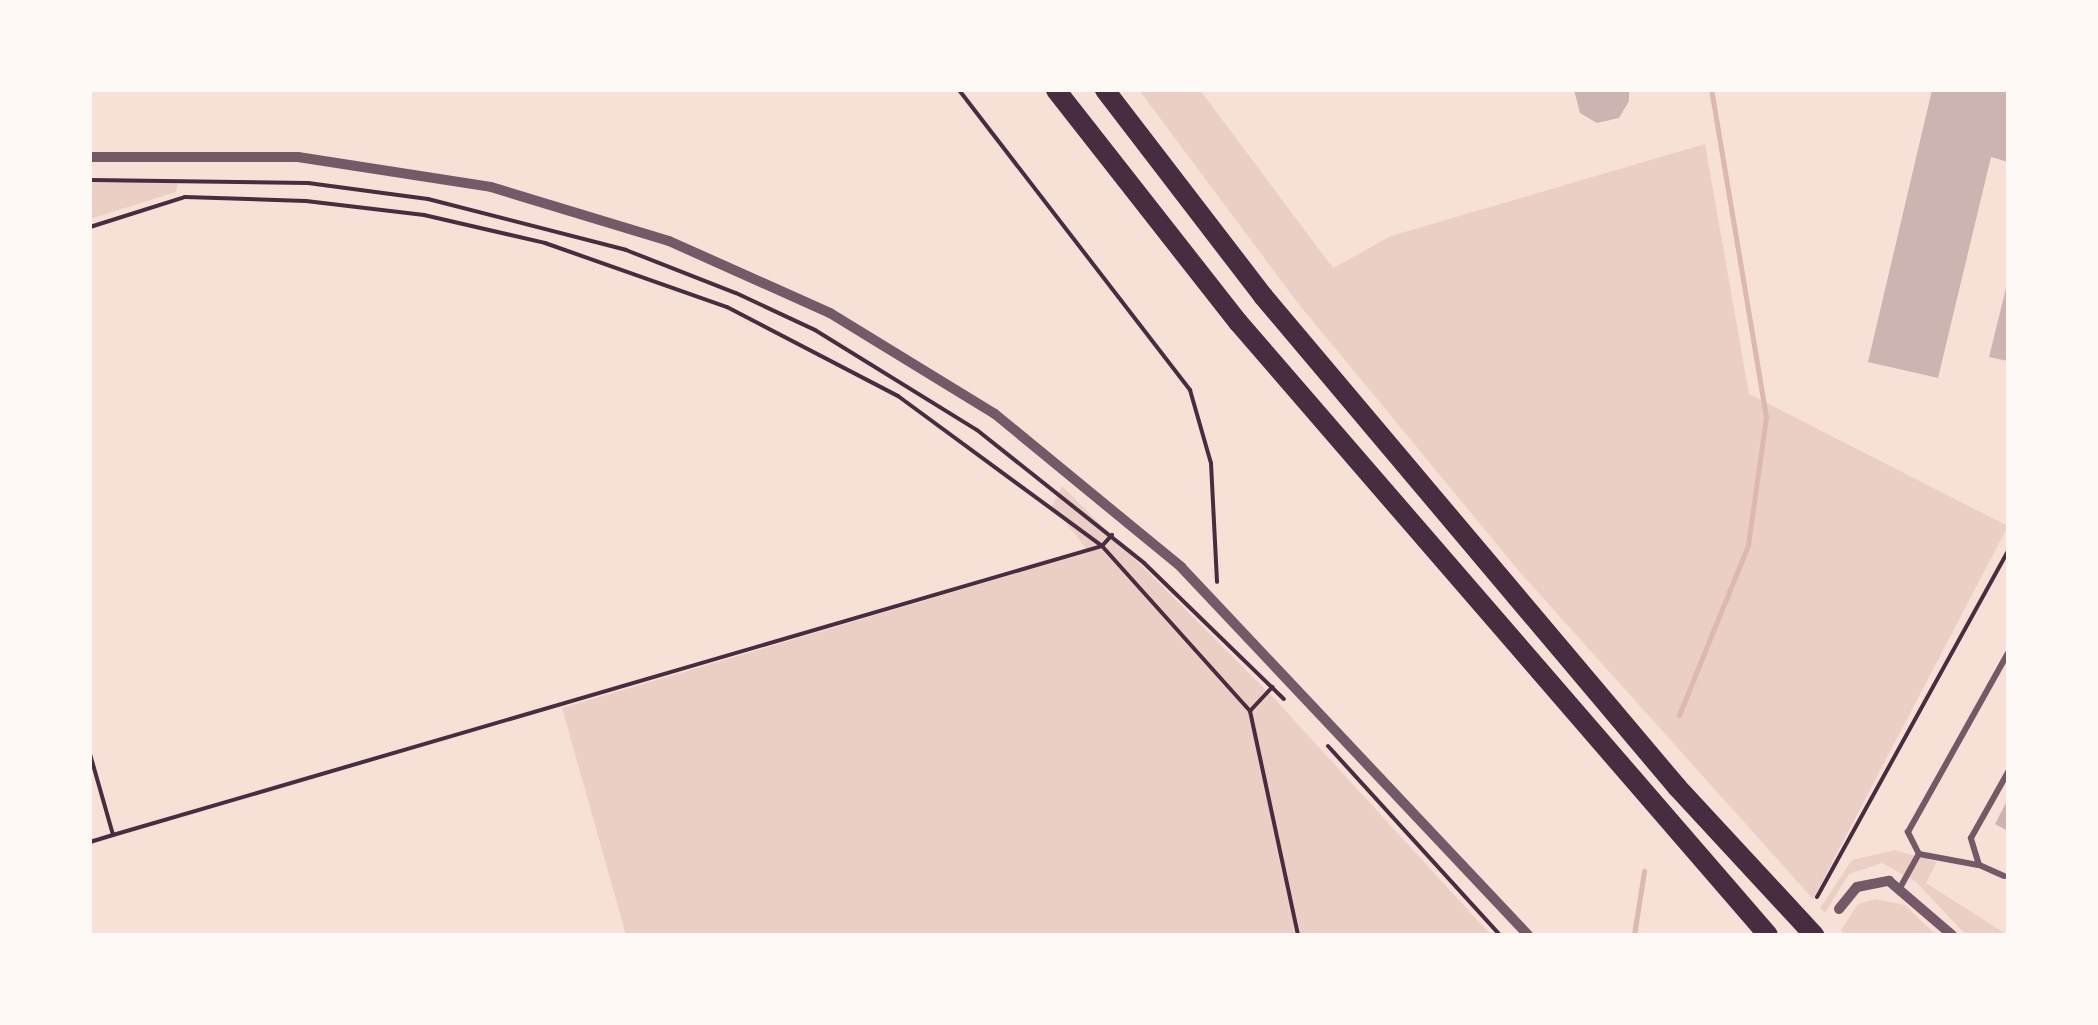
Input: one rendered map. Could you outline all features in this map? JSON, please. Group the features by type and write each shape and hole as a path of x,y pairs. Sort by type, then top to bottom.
{"highway":[{"path":"1056,90 1238,322 1768,935"},
{"path":"1105,90 1276,311 1677,787 1814,935"}],"street":[{"path":"90,157 173,154 351,164 491,187 653,236 772,284 881,340 995,414 1126,518 1219,603 1528,935"},
{"path":"1839,909 1857,887 1874,880 1901,886 1952,935"}],"lane":[{"path":"1918,854 1908,832 2008,653"},
{"path":"1979,865 1971,838 2008,772"},
{"path":"1918,854 1979,865 2004,876"},
{"path":"1901,886 1918,854"}],"path":[{"path":"958,90 1190,390 1211,463 1219,603"},
{"path":"90,180 308,182 428,200 626,250 778,312 905,382 1112,536 1285,700"},
{"path":"90,227 184,197 271,200 424,216 545,243 727,307 898,396 1102,546 1250,711 1298,935"},
{"path":"90,842 1102,546 1126,518"},
{"path":"1817,898 2008,551"},
{"path":"1250,711 1286,672"},
{"path":"1323,741 1500,935"},
{"path":"90,754 113,835"}],"shaded area":[{"path":"1139,90 1200,90 1333,268 1391,236 1705,144 1749,394 2008,526 1813,899 1518,570 1297,302"},
{"path":"178,180 176,192 90,219 90,183"},
{"path":"1062,486 1271,695 1491,935 626,935 562,708 1089,552 1052,506"},
{"path":"1895,850 1937,862 1926,883 2008,935 1966,935 1916,882 1882,863 1849,874 1825,913 1820,908 1852,860"},
{"path":"1875,899 1905,905 1936,935 1845,935 1841,930 1858,904"}],"building":[{"path":"1574,90 1629,90 1629,101 1619,118 1597,123 1580,113"},
{"path":"1932,90 2008,90 2008,162 1991,157 1938,378 1868,362"},
{"path":"2008,284 2008,361 1989,357"},
{"path":"2008,799 2008,831 1995,824"}],"waterway":[{"path":"1679,715 1748,545 1766,417 1711,90"},
{"path":"1634,935 1644,871"}]}
